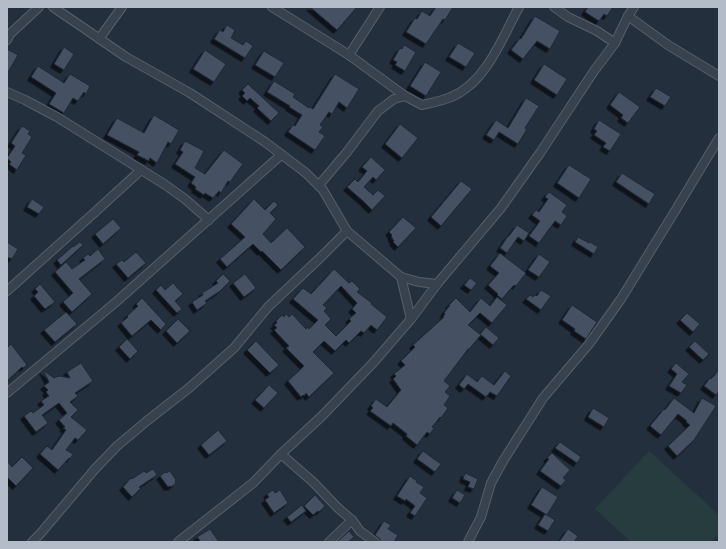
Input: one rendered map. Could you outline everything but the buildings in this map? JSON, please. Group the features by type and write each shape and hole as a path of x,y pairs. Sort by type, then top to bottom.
{"street":[{"path":"7,40 10,34 39,7"},
{"path":"53,7 126,57 190,93 264,142 306,173 324,190 348,231 401,277 419,282 437,284"},
{"path":"99,39 122,7"},
{"path":"272,7 349,55 405,96 422,106 452,97 471,85 489,64 519,7"},
{"path":"349,55 380,7"},
{"path":"554,7 568,17 597,31 615,43"},
{"path":"178,542 253,483 281,454 322,416 373,363 501,208 540,153 594,71 615,43 634,7"},
{"path":"628,16 668,45 719,76"},
{"path":"7,92 57,117 141,170 185,199 209,220"},
{"path":"319,185 347,152 378,110 394,99 405,96"},
{"path":"468,542 481,517 491,483 503,461 543,398 589,344 621,299 719,138"},
{"path":"7,393 116,302 282,155"},
{"path":"7,291 141,170"},
{"path":"32,542 95,469 117,446 189,388 234,348 268,307 348,231"},
{"path":"401,277 410,319"},
{"path":"281,454 313,482 352,520 360,531 375,542"},
{"path":"328,542 352,520"}],"green space":[{"path":"649,451 719,515 719,534 711,542 631,542 595,509"}]}
